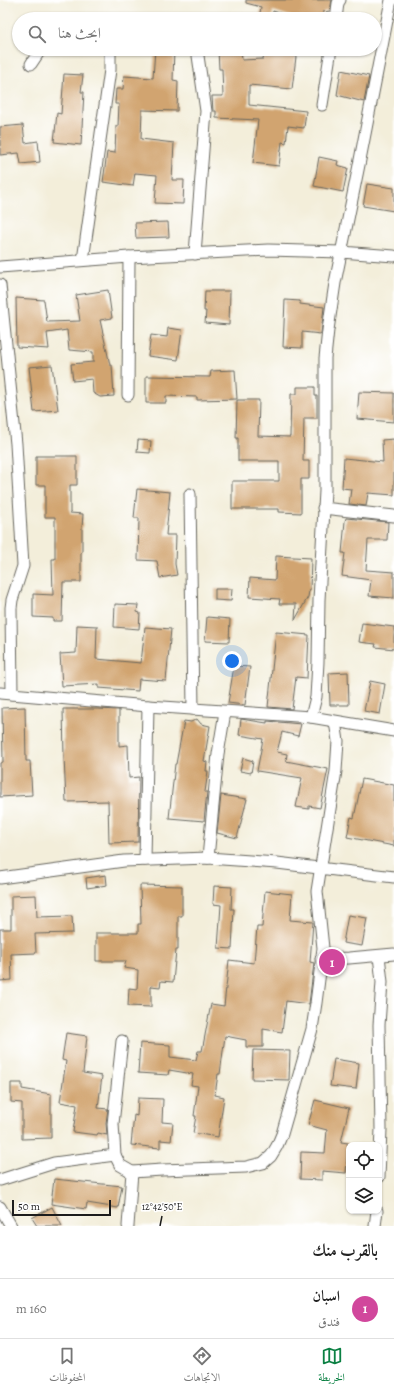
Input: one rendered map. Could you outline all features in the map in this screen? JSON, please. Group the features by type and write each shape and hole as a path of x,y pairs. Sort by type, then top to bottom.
{"street":[{"path":"337,12 340,0"},
{"path":"382,45 391,0"},
{"path":"32,64 37,56"},
{"path":"83,260 110,70 110,56"},
{"path":"195,254 206,111 197,56"},
{"path":"322,105 330,56"},
{"path":"311,717 316,697 318,662 323,508 325,358 332,299 380,56"},
{"path":"0,267 130,257 268,250 341,252 394,256"},
{"path":"128,395 130,257"},
{"path":"0,285 16,444 23,566 12,600 11,608 12,694"},
{"path":"190,494 193,709"},
{"path":"323,508 394,516"},
{"path":"0,693 225,712 311,717 394,731"},
{"path":"145,860 148,706"},
{"path":"208,858 218,754 225,712"},
{"path":"122,1041 113,1124 114,1155 120,1165 132,1172 246,1167 263,1163 271,1156 282,1134 312,1029 322,948 317,891 336,771 338,741 335,722"},
{"path":"0,878 124,861 208,858 277,863 394,877"},
{"path":"321,958 394,954"},
{"path":"379,956 382,982 380,1025 380,1142"},
{"path":"0,1180 54,1163 114,1155"},
{"path":"128,1226 132,1172"},
{"path":"0,1207 11,1226"},
{"path":"375,1226 377,1214"}],"building":[{"path":"246,0 332,0 330,11 323,12 260,12 261,7 246,3"},
{"path":"155,56 174,56 173,80 178,81 177,111 142,110 141,139 174,143 172,180 184,180 183,204 155,203 157,175 135,173 133,186 103,182 107,152 115,153 116,126 118,126 119,104 115,104 116,89 123,89 124,76 153,78"},
{"path":"218,56 242,56 242,60 263,59 264,56 296,56 292,89 249,85 249,105 306,111 304,128 288,126 286,143 282,142 279,166 253,163 258,120 216,118 216,111 213,111 212,96 223,96 222,69 219,69"},
{"path":"341,70 369,76 364,102 337,95"},
{"path":"64,74 83,75 81,92 84,92 81,145 54,142 57,113 61,114"},
{"path":"23,125 25,143 38,141 40,162 21,164 19,153 0,155 0,127"},
{"path":"319,157 338,161 337,165 348,168 343,192 314,186"},
{"path":"367,184 394,188 394,211 363,206"},
{"path":"168,222 169,237 136,238 135,223"},
{"path":"108,290 112,318 100,320 110,365 112,365 114,396 100,397 93,393 92,379 73,381 71,364 93,362 93,352 69,350 67,330 47,333 49,349 17,347 16,298 44,300 47,322 80,321 76,295"},
{"path":"205,291 230,291 229,325 205,323"},
{"path":"285,300 300,301 300,304 324,307 321,334 302,332 302,348 283,347"},
{"path":"168,328 182,330 178,360 148,356 151,335 167,337"},
{"path":"52,365 58,410 34,412 29,367"},
{"path":"235,370 237,399 197,400 197,397 166,396 166,403 146,403 146,376 210,377 211,371"},
{"path":"297,387 315,387 315,396 317,396 317,418 304,418 303,461 309,461 309,479 301,479 301,513 279,512 279,509 232,509 232,481 279,481 279,461 238,461 238,438 236,438 237,400 259,400 258,436 290,437 291,394 297,394"},
{"path":"359,392 394,393 394,422 357,419"},
{"path":"394,439 394,495 368,493 366,506 349,504 351,489 342,488 344,458 383,462 382,440"},
{"path":"138,440 151,441 150,453 137,452"},
{"path":"36,456 77,456 77,485 70,485 70,513 83,514 81,582 63,582 62,621 53,621 53,618 33,617 33,594 53,595 52,559 55,559 55,517 45,517 45,485 36,485"},
{"path":"137,489 170,492 166,535 176,535 175,564 177,575 160,578 157,561 138,560 139,518 134,518"},
{"path":"346,518 388,522 387,540 368,540 366,570 394,572 394,598 369,596 371,580 342,576 345,553 342,553"},
{"path":"276,556 311,558 310,591 295,620 296,604 279,604 280,599 249,597 250,578 275,580"},
{"path":"215,589 232,589 231,601 215,600"},
{"path":"115,604 138,605 137,612 140,613 139,629 114,627"},
{"path":"207,617 230,619 229,642 205,641"},
{"path":"362,623 394,627 394,649 375,647 376,644 359,642"},
{"path":"77,625 97,626 96,659 141,663 145,627 171,629 166,681 139,679 138,691 99,688 99,684 62,686 60,654 76,653"},
{"path":"276,632 309,635 307,678 296,677 292,709 268,707"},
{"path":"234,666 250,667 245,705 228,703"},
{"path":"348,672 349,705 330,705 329,673"},
{"path":"370,681 385,684 380,714 364,711"},
{"path":"25,707 26,761 30,761 32,795 0,797 0,763 3,762 2,708"},
{"path":"63,709 119,710 119,746 128,745 129,778 139,777 138,842 109,843 108,801 66,802"},
{"path":"197,719 201,724 210,726 204,761 207,762 206,771 208,771 205,792 207,792 204,821 169,818 175,764 184,721 191,722"},
{"path":"241,719 267,723 267,721 301,724 298,736 282,732 277,752 287,754 286,761 328,769 320,808 309,806 309,809 296,807 302,778 257,771 263,739 239,735"},
{"path":"243,758 253,761 251,773 240,771"},
{"path":"362,779 394,785 394,846 347,837 351,817 354,818"},
{"path":"221,795 247,799 237,838 217,833"},
{"path":"106,875 107,885 87,888 86,878"},
{"path":"140,885 182,886 182,916 178,916 178,950 176,950 173,982 161,981 160,987 151,986 151,1007 128,1006 129,988 137,989 138,970 124,968 126,961 96,961 96,933 138,933 138,924 141,924"},
{"path":"214,886 232,887 231,909 234,909 232,949 218,948 221,905 213,904"},
{"path":"265,891 292,894 290,920 313,922 310,962 314,963 309,1004 286,1001 282,1032 263,1029 263,1047 246,1047 246,1040 225,1036 220,1074 218,1074 215,1095 224,1097 218,1137 193,1133 198,1086 191,1085 193,1074 169,1070 168,1075 138,1073 140,1043 170,1045 170,1057 196,1060 198,1051 202,1051 211,1004 224,1006 229,960 254,963 257,927 262,927"},
{"path":"36,895 37,917 72,916 73,933 35,934 36,953 11,954 12,980 0,981 0,929 11,929 11,896"},
{"path":"348,915 367,918 362,946 343,943"},
{"path":"66,1033 87,1036 83,1073 102,1076 98,1108 108,1109 106,1123 107,1135 98,1133 97,1135 73,1132 77,1105 60,1102 66,1061 62,1060"},
{"path":"253,1050 290,1051 289,1080 252,1079"},
{"path":"334,1059 359,1063 356,1089 330,1086"},
{"path":"11,1083 22,1083 22,1089 51,1094 51,1138 22,1139 22,1103 11,1102"},
{"path":"138,1098 163,1099 162,1122 173,1123 171,1141 160,1140 160,1148 131,1145 134,1115 137,1116"},
{"path":"315,1100 349,1108 341,1142 346,1143 346,1173 322,1171 322,1180 300,1179 301,1152 325,1153 327,1130 308,1125"},
{"path":"54,1179 122,1186 118,1208 87,1203 86,1209 51,1204"},
{"path":"52,1207 62,1226 37,1226 32,1218"}],"place":[{"name":"اسبان","path":"332,962"}]}
